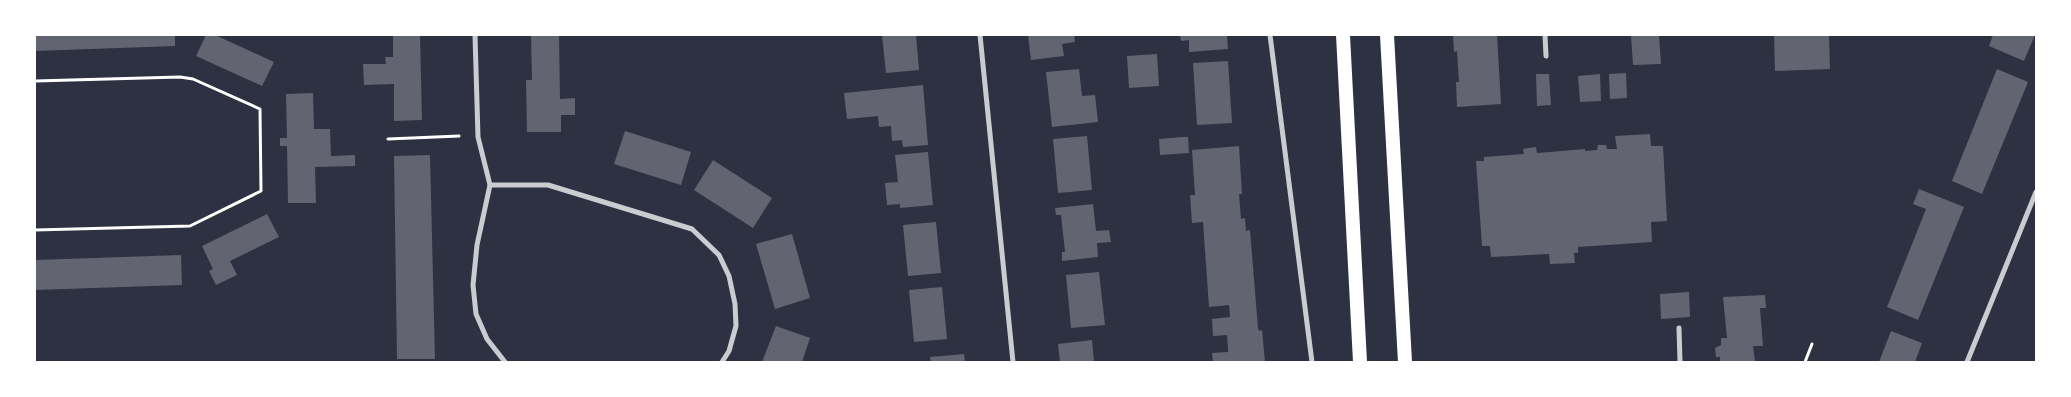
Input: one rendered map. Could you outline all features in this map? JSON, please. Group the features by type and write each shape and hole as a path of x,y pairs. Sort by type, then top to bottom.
{"highway":[{"path":"1343,35 1360,362"},
{"path":"1387,35 1405,362"}],"street":[{"path":"475,35 478,137 490,185 477,245 473,285 476,314 487,339 505,362"},
{"path":"980,35 1013,362"},
{"path":"1270,35 1312,362"},
{"path":"1545,35 1546,56"},
{"path":"490,185 548,186 692,230 719,255 729,276 735,304 736,326 729,351 722,362"},
{"path":"1967,362 2036,192"},
{"path":"1679,328 1680,362"}],"path":[{"path":"35,81 180,77 193,79 260,109 261,191 190,226 35,230"},
{"path":"388,139 462,136"},
{"path":"1804,362 1812,344"}],"building":[{"path":"35,35 175,35 175,46 35,51"},
{"path":"206,35 215,35 274,62 262,86 196,56"},
{"path":"393,35 420,35 422,120 394,121 394,84 364,85 363,64 386,64 385,57 393,57"},
{"path":"531,35 559,35 560,99 575,98 575,115 561,115 561,132 527,132 526,80 532,80"},
{"path":"882,35 916,35 919,70 886,73"},
{"path":"1028,35 1074,35 1075,42 1062,44 1064,56 1031,60"},
{"path":"1180,35 1227,35 1228,49 1189,52 1189,40 1181,41"},
{"path":"1453,35 1497,35 1501,104 1457,107 1456,82 1459,82 1457,51 1454,52"},
{"path":"1631,35 1659,35 1661,64 1633,65"},
{"path":"1774,35 1829,35 1830,69 1775,71"},
{"path":"1993,35 2035,35 2024,61 1989,46"},
{"path":"1157,54 1159,86 1129,88 1127,56"},
{"path":"1228,61 1232,123 1197,125 1193,63"},
{"path":"1079,69 1082,96 1095,95 1098,122 1052,127 1046,72"},
{"path":"1997,69 2028,82 1982,194 1952,181"},
{"path":"1626,73 1627,98 1610,99 1609,74"},
{"path":"1536,74 1549,74 1551,105 1537,106"},
{"path":"1600,74 1601,101 1580,102 1578,76"},
{"path":"923,85 928,145 903,147 902,140 892,141 891,126 879,127 878,116 847,119 844,93"},
{"path":"313,93 314,129 330,129 331,156 355,155 355,166 315,167 316,203 288,203 287,146 280,146 280,138 287,138 286,94"},
{"path":"625,131 691,152 681,185 614,164"},
{"path":"1650,134 1651,146 1663,146 1667,221 1651,222 1652,242 1578,247 1578,253 1574,253 1575,263 1550,264 1549,254 1491,257 1490,246 1482,246 1476,161 1484,161 1484,157 1524,154 1523,149 1536,147 1537,153 1585,149 1585,151 1597,150 1598,145 1606,145 1607,149 1617,149 1615,136"},
{"path":"1087,136 1092,190 1058,193 1053,139"},
{"path":"1188,137 1189,153 1160,155 1159,139"},
{"path":"1239,146 1242,194 1239,194 1241,219 1245,218 1246,231 1250,230 1258,328 1259,331 1262,330 1265,362 1213,362 1212,353 1228,352 1228,349 1227,335 1213,336 1212,319 1230,317 1229,305 1209,307 1203,222 1192,223 1190,195 1195,195 1192,150"},
{"path":"928,152 933,205 900,208 900,204 887,205 885,183 898,182 895,155"},
{"path":"430,155 435,359 397,359 394,156"},
{"path":"713,160 772,198 753,228 694,190"},
{"path":"1919,189 1964,207 1918,320 1887,307 1926,209 1913,204"},
{"path":"1093,204 1096,231 1109,230 1111,242 1097,243 1098,257 1062,261 1062,252 1065,252 1061,215 1056,215 1055,208"},
{"path":"267,214 279,237 230,261 237,275 216,285 209,271 213,269 202,246"},
{"path":"936,222 941,273 908,276 903,225"},
{"path":"792,234 810,298 775,309 756,244"},
{"path":"181,255 182,285 35,290 35,260"},
{"path":"1099,272 1105,325 1071,328 1066,275"},
{"path":"942,287 947,339 914,342 909,290"},
{"path":"1689,292 1690,317 1661,319 1660,294"},
{"path":"1765,295 1766,308 1760,308 1763,346 1753,346 1755,362 1720,362 1720,357 1716,357 1715,348 1721,345 1721,338 1727,338 1723,297"},
{"path":"776,326 810,338 802,362 762,362"},
{"path":"1891,331 1922,343 1915,362 1879,362"},
{"path":"1092,340 1094,362 1060,362 1058,344"},
{"path":"964,354 965,362 931,362 930,357"}]}
